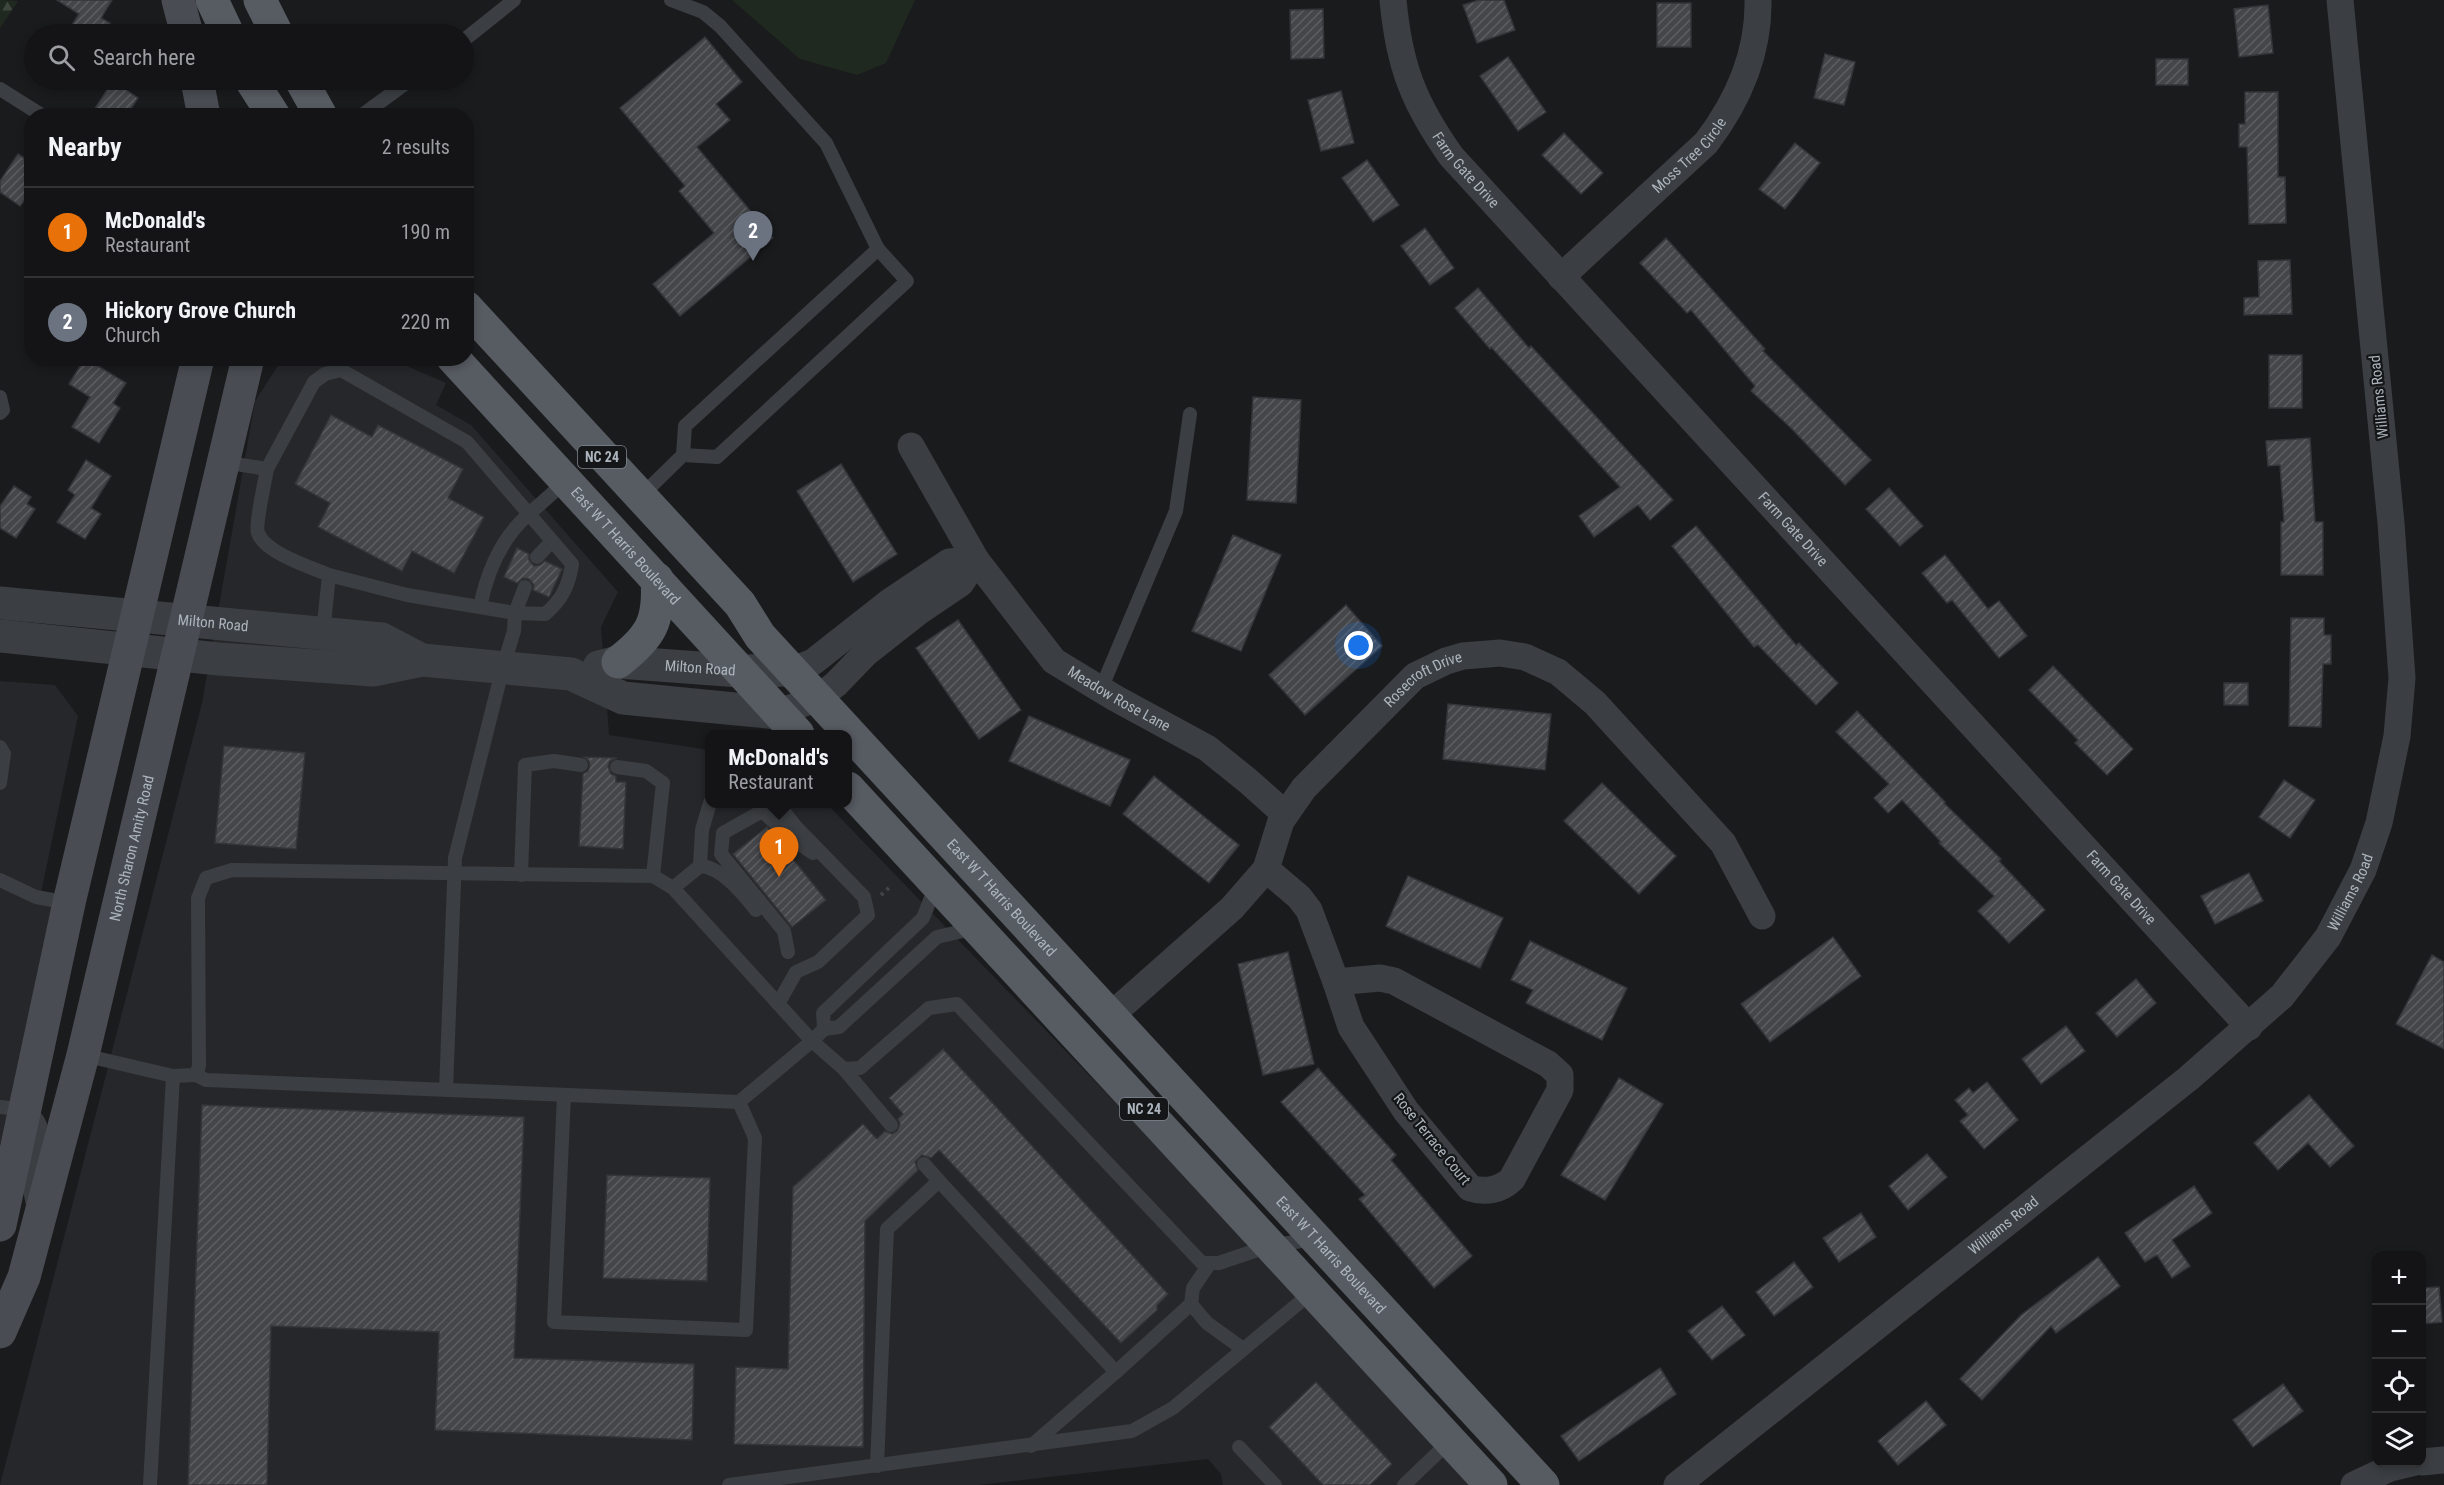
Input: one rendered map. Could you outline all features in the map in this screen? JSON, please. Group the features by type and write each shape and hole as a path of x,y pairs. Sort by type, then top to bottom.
{"main road":[{"path":"178,0 184,24"},
{"path":"212,0 223,24"},
{"path":"260,0 272,24"},
{"path":"199,90 202,108"},
{"path":"257,90 268,108"},
{"path":"306,90 316,108"},
{"name":"East W T Harris Boulevard","path":"474,316 740,604 760,636 847,730"},
{"path":"1,1218 12,1108 69,903 196,366"},
{"name":"North Sharon Amity Road","path":"0,1332 24,1277 83,1055 246,366"},
{"name":"East W T Harris Boulevard","path":"460,366 788,724"},
{"path":"618,662 645,640 652,626 657,614 657,579"},
{"name":"East W T Harris Boulevard","path":"852,735 1543,1485"},
{"name":"NC 24","path":"852,792 1491,1485"}],"street":[{"name":"Farm Gate Drive","path":"1393,0 1396,36 1404,71 1428,124 1450,156 2249,1027"},
{"name":"Moss Tree Circle","path":"1561,277 1706,143 1718,128 1737,97 1750,63 1757,26 1758,0"},
{"name":"Williams Road","path":"1677,1485 2249,1027 2282,996 2298,977 2341,915 2363,870 2379,823 2397,736 2402,678 2391,523 2340,0"},
{"name":"Meadow Rose Lane","path":"911,446 976,560 1054,661 1207,748 1285,814"},
{"path":"793,670 813,662 888,603 949,562 976,560"},
{"path":"788,724 836,684 865,654 921,610 961,583 976,560"},
{"name":"Milton Road","path":"0,603 382,639 422,660"},
{"name":"Milton Road","path":"0,636 129,650 373,670 422,660 571,674 623,698 788,724"},
{"name":"Rosecroft Drive","path":"1110,1016 1232,908 1266,869 1285,814 1304,788 1415,676 1446,661 1463,656 1500,653 1525,657 1558,672 1595,703 1723,843 1762,916"},
{"name":"Milton Road","path":"571,674 618,662 740,671 793,670"},
{"name":"Rose Terrace Court","path":"1266,869 1299,897 1309,909 1351,1027 1406,1111 1470,1188 1489,1190 1506,1185 1512,1179 1560,1090 1560,1075 1548,1064 1394,981 1380,978 1336,982"},
{"path":"2426,1462 2444,1460"},
{"path":"2354,1485 2394,1467"}],"lane":[{"path":"474,32 514,0"},
{"path":"670,0 702,12 720,26 826,143 878,249 907,281 717,457 683,454"},
{"path":"0,89 31,108"},
{"path":"372,108 396,90"},
{"path":"640,498 683,454 685,426 878,249"},
{"path":"341,370 467,442 529,514 572,564 569,582 557,605 545,614 515,613 407,595 329,575 279,553 263,543 257,531 267,469 314,382 325,374 341,370"},
{"path":"0,397 3,410 0,413"},
{"path":"1101,689 1176,511 1190,414"},
{"path":"223,462 267,469"},
{"path":"480,607 485,580 513,528 565,482"},
{"path":"537,557 552,541"},
{"path":"323,634 329,575"},
{"path":"446,1090 453,873 502,667 514,631 515,613 525,587"},
{"path":"0,747 4,754 0,783"},
{"path":"521,875 525,765 554,760 581,765"},
{"path":"617,768 646,771 663,783 653,876"},
{"path":"700,866 702,830 709,808"},
{"path":"778,1004 796,972 818,962 868,915 864,897 830,863 782,808"},
{"path":"796,972 788,952 784,931 721,854 723,833 762,811 795,842 830,863"},
{"path":"673,888 700,866 710,866 723,875 752,905 788,952"},
{"path":"196,1075 199,1066 198,898 206,878 232,870 653,876 673,888 812,1041 844,1070 891,1125"},
{"path":"0,880 36,897 69,903"},
{"path":"824,1029 823,1013 923,918 936,885"},
{"path":"83,1055 173,1076 196,1075 206,1080 740,1102 824,1029 839,1027 937,937 976,928"},
{"path":"844,1070 860,1068 929,1008 957,1004 1202,1263 1219,1263 1269,1245 1316,1239"},
{"path":"150,1485 173,1076"},
{"path":"564,1095 554,1322 746,1330 755,1138 740,1102"},
{"path":"12,1108 37,1117 40,1125 29,1186 37,1228"},
{"path":"924,1164 1116,1372"},
{"path":"877,1466 887,1229 939,1181"},
{"path":"1031,1446 1191,1304 1193,1288 1210,1263"},
{"path":"729,1485 1132,1431 1173,1408 1312,1292"},
{"path":"1191,1304 1207,1323 1243,1349"},
{"path":"1404,1485 1450,1441"},
{"path":"1239,1447 1275,1485"}],"shaded area":[{"path":"278,366 407,366 446,383 436,405 471,425 618,592 601,627 609,735 705,749 705,808 831,808 1345,1340 1479,1485 1223,1485 1221,1474 1208,1459 978,1485 0,1485 202,703 255,401"},
{"path":"0,681 55,685 78,716 41,893 53,894 51,931 0,1145"}],"green space":[{"path":"0,0 18,1 0,28"},
{"path":"732,0 915,0 886,63 857,75 800,59"}],"building":[{"path":"57,0 112,0 101,18 109,24 72,24 79,14"},
{"path":"1479,0 1504,0 1515,30 1477,43 1463,5"},
{"path":"1657,3 1691,3 1691,47 1657,47"},
{"path":"2268,5 2273,53 2239,57 2234,9"},
{"path":"1323,9 1324,58 1291,59 1290,10"},
{"path":"705,37 742,82 716,104 730,120 697,147 773,238 680,316 653,284 714,233 679,191 685,186 620,108"},
{"path":"1825,54 1855,62 1844,105 1814,98"},
{"path":"1508,57 1546,112 1518,131 1480,76"},
{"path":"2156,59 2188,59 2188,85 2156,85"},
{"path":"107,90 126,90 138,98 131,108 95,108"},
{"path":"1341,91 1354,143 1321,151 1308,100"},
{"path":"2245,92 2278,92 2278,177 2285,177 2286,223 2249,224 2247,147 2239,147 2239,124 2245,124"},
{"path":"1564,133 1603,173 1581,194 1542,155"},
{"path":"1795,143 1820,163 1785,209 1759,189"},
{"path":"18,154 24,158 24,201 20,206 0,192 0,181"},
{"path":"1367,160 1399,205 1373,222 1342,178"},
{"path":"1425,228 1454,268 1430,285 1401,246"},
{"path":"1666,238 1765,349 1763,351 1871,460 1845,485 1791,428 1751,391 1755,386 1691,310 1687,313 1640,263"},
{"path":"2290,260 2292,314 2244,315 2244,298 2259,297 2258,261"},
{"path":"1478,288 1529,348 1531,346 1673,500 1650,520 1638,505 1594,537 1579,516 1620,487 1491,347 1490,349 1455,308"},
{"path":"2269,355 2302,355 2302,408 2269,408"},
{"path":"80,366 98,366 126,383 113,403 120,408 99,443 72,427 90,397 69,384"},
{"path":"1253,397 1301,400 1296,503 1247,500"},
{"path":"331,415 372,437 378,425 463,469 448,498 484,517 454,573 412,551 402,571 318,527 330,503 295,484"},
{"path":"2310,438 2315,522 2323,522 2323,575 2281,575 2281,522 2284,522 2280,465 2268,466 2266,441"},
{"path":"86,460 111,476 91,508 101,514 85,539 57,522 75,495 68,490"},
{"path":"841,464 897,554 853,582 797,491"},
{"path":"14,486 31,497 27,504 35,509 16,538 0,528 0,506"},
{"path":"1889,488 1923,526 1900,546 1866,509"},
{"path":"1696,526 1796,645 1799,643 1838,683 1816,705 1758,645 1754,647 1672,546"},
{"path":"1233,535 1281,555 1241,651 1192,631"},
{"path":"517,548 529,554 529,560 534,566 545,561 562,569 549,597 533,590 534,585 529,579 523,578 517,583 504,577"},
{"path":"1945,555 1988,609 1999,601 2027,636 1999,658 1952,600 1947,603 1922,573"},
{"path":"1346,605 1382,646 1305,715 1269,675"},
{"path":"2291,618 2324,618 2324,635 2331,635 2331,664 2323,664 2321,727 2289,726"},
{"path":"958,620 1021,710 979,739 916,648"},
{"path":"2053,666 2133,749 2107,775 2075,743 2078,740 2029,690"},
{"path":"2224,683 2248,683 2248,705 2224,705"},
{"path":"1448,704 1551,714 1545,770 1443,759"},
{"path":"1857,711 1944,803 2001,859 1999,861 2045,910 2009,943 1978,911 1994,896 1939,843 1941,842 1902,800 1888,813 1874,798 1889,784 1836,732"},
{"path":"1029,716 1130,760 1110,806 1009,761"},
{"path":"224,746 305,753 296,849 215,843"},
{"path":"584,757 617,758 610,761 608,766 611,774 616,776 616,782 626,782 623,849 579,846 583,774 590,766 589,761"},
{"path":"1154,776 1239,845 1209,883 1123,814"},
{"path":"2284,780 2315,800 2290,838 2259,817"},
{"path":"1602,783 1676,856 1639,894 1564,821"},
{"path":"767,827 826,900 792,927 733,854"},
{"path":"2249,873 2263,901 2215,924 2201,896"},
{"path":"1408,876 1503,918 1480,968 1386,926"},
{"path":"1833,937 1861,976 1770,1042 1741,1004"},
{"path":"1530,941 1627,988 1602,1040 1526,1003 1533,990 1511,980"},
{"path":"1288,952 1314,1064 1263,1075 1238,964"},
{"path":"2432,955 2444,962 2444,1049 2396,1024"},
{"path":"2136,979 2156,1003 2117,1037 2096,1013"},
{"path":"2066,1026 2085,1051 2041,1084 2022,1059"},
{"path":"943,1049 1168,1294 1157,1305 1157,1310 1121,1343 939,1150 931,1158 922,1155 915,1162 918,1170 865,1221 863,1447 734,1444 736,1367 788,1369 793,1187 863,1124 877,1139 885,1131 892,1134 897,1131 900,1124 898,1119 903,1114 889,1098"},
{"path":"1318,1068 1396,1155 1391,1160 1472,1256 1434,1288 1359,1199 1365,1195 1281,1102"},
{"path":"1619,1078 1663,1104 1605,1200 1561,1175"},
{"path":"1987,1082 2018,1120 1984,1149 1960,1121 1968,1115 1955,1100 1969,1088 1973,1093"},
{"path":"2309,1095 2354,1146 2330,1167 2308,1143 2278,1170 2254,1143"},
{"path":"202,1105 524,1117 514,1358 694,1364 692,1440 435,1430 439,1332 271,1326 267,1485 188,1485"},
{"path":"1927,1154 1947,1177 1908,1210 1889,1186"},
{"path":"607,1175 710,1178 707,1281 603,1278"},
{"path":"2194,1186 2212,1213 2172,1240 2190,1266 2172,1278 2157,1255 2145,1262 2125,1233"},
{"path":"1861,1213 1876,1237 1839,1262 1823,1238"},
{"path":"2098,1257 2120,1286 2056,1333 2051,1326 1982,1400 1960,1379 2021,1315"},
{"path":"1794,1262 1813,1287 1774,1316 1756,1292"},
{"path":"2439,1287 2442,1322 2426,1324 2426,1288"},
{"path":"1722,1306 1745,1335 1712,1360 1688,1331"},
{"path":"1660,1368 1676,1394 1579,1461 1561,1436"},
{"path":"1316,1382 1392,1464 1370,1485 1323,1485 1269,1427"},
{"path":"2283,1384 2303,1411 2253,1447 2233,1420"},
{"path":"1926,1401 1946,1425 1898,1465 1878,1441"}],"place":[{"name":"Hickory Grove Church","path":"753,261"},
{"name":"McDonald's","path":"779,877"}]}
